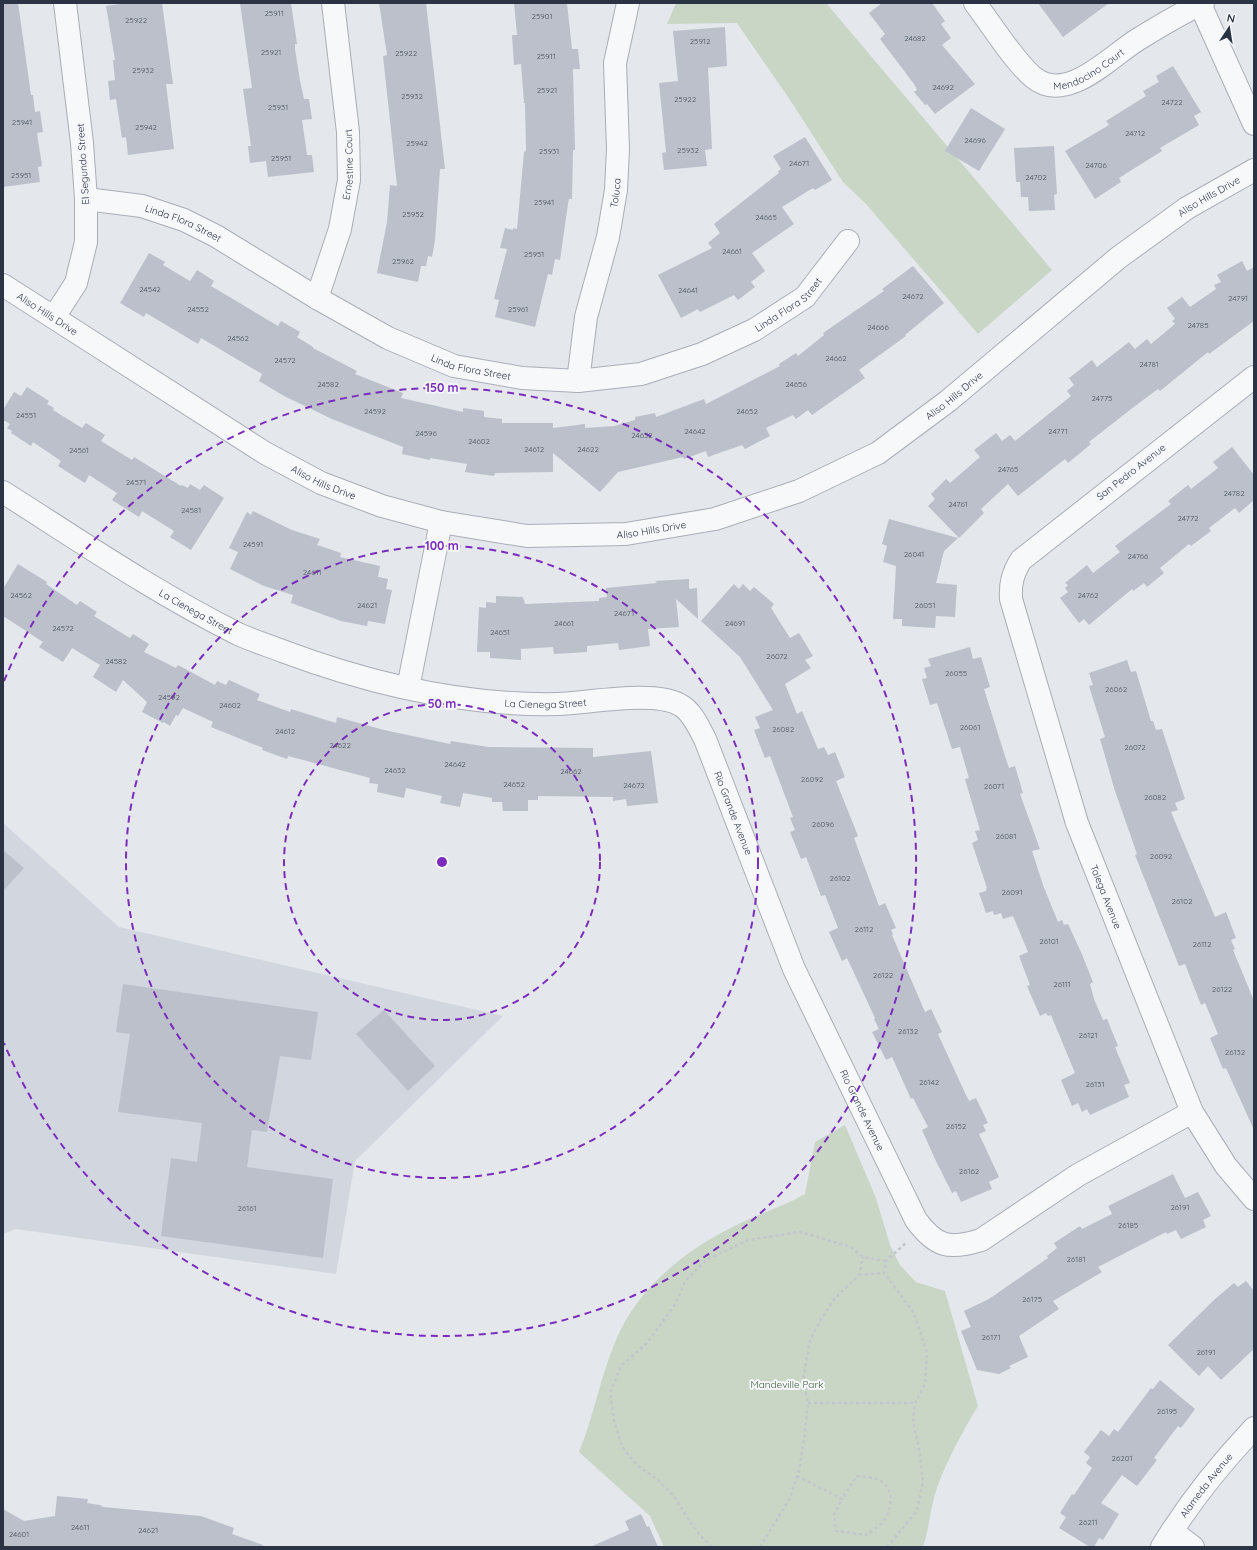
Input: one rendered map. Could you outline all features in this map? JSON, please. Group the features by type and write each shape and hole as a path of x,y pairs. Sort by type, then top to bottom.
{"street":[{"name":"El Segundo Street","path":"54,317 76,283 86,242 86,199 82,143 65,3"},
{"name":"Ernestine Court","path":"317,298 340,229 349,180 348,132 333,3"},
{"name":"Toluca","path":"578,381 586,317 608,237 616,190 618,149 616,63 628,3"},
{"name":"Mendocino Court","path":"975,3 1022,65 1034,78 1050,86 1071,83 1089,75 1136,40 1202,4"},
{"path":"1202,4 1254,124"},
{"name":"Aliso Hills Drive","path":"3,285 265,453 321,483 382,506 441,522 527,536 626,534 715,519 799,491 878,453 948,401 1118,258 1187,208 1254,170"},
{"name":"Linda Flora Street","path":"86,199 142,206 184,220 216,236 317,298 388,338 454,366 522,378 578,381 641,374 702,354 754,330 805,297 848,240"},
{"name":"San Pedro Avenue","path":"1013,573 1026,555 1252,383"},
{"name":"La Cienega Street","path":"3,492 165,595 240,635 331,669 408,688 471,700 557,704 649,698 666,699 682,705"},
{"path":"408,688 441,522"},
{"name":"Talega Avenue","path":"1013,573 1010,586 1011,599 1077,823 1192,1112 1226,1166 1254,1199"},
{"name":"Rio Grande Avenue","path":"682,705 695,721 705,739 794,969 916,1220 928,1236 945,1245 964,1245 981,1240 1078,1175 1192,1112"},
{"name":"Alameda Avenue","path":"1167,1539 1228,1456 1254,1428"},
{"path":"1167,1539 1193,1547"}],"path":[{"path":"887,1547 917,1511 923,1482 919,1448 913,1421 915,1403 925,1384 927,1353 914,1313 884,1273 886,1261 923,1229"},
{"path":"712,1547 697,1532 673,1495 658,1480 638,1466 622,1447 614,1420 610,1393 621,1366 647,1343 674,1306 686,1280 706,1260 748,1240 800,1232 851,1247 863,1257 886,1261"},
{"path":"760,1547 790,1498 797,1476 804,1439 808,1403 803,1380 810,1340 821,1319 835,1298 859,1275 863,1257"},
{"path":"859,1275 884,1273"},
{"path":"808,1403 915,1403"},
{"path":"797,1476 842,1499"},
{"path":"857,1476 867,1477 882,1482 890,1491 891,1505 882,1523 866,1535 847,1534 836,1531 834,1514 842,1499 857,1476"}],"shaded area":[{"path":"3,823 119,927 503,1016 355,1161 336,1274 16,1229 3,1234"}],"green space":[{"path":"676,3 826,3 1052,270 978,334 866,204 843,182 792,103 737,23 667,24"},
{"name":"Mandeville Park","path":"845,1125 876,1198 890,1245 900,1265 916,1282 945,1291 978,1406 954,1448 943,1472 933,1500 927,1534 923,1547 664,1547 650,1516 579,1452 589,1425 610,1354 616,1340 624,1323 647,1291 660,1277 690,1252 723,1232 805,1194 815,1142"}],"building":[{"path":"3,3 18,3 31,95 33,95 35,112 40,111 43,132 37,133 42,166 38,167 40,182 3,187"},
{"path":"127,3 162,3 173,84 166,84 174,149 128,155 126,137 122,138 116,99 110,100 108,81 115,80 113,60 115,60 106,6"},
{"path":"240,3 291,3 297,44 295,44 295,49 300,81 304,99 309,99 312,119 302,120 307,155 312,155 314,172 268,177 266,161 250,163 248,146 251,146 243,89 252,88"},
{"path":"379,3 426,3 445,169 440,169 435,240 432,257 428,256 426,266 421,266 418,282 377,273 387,222 390,185 397,186 383,56 387,55"},
{"path":"514,3 567,3 572,49 578,49 580,69 573,69 575,150 573,150 572,199 569,199 568,204 560,260 555,259 552,275 548,274 535,327 495,317 499,300 494,299 507,249 500,248 505,228 513,230 513,228 517,229 524,152 526,151 525,103 521,64 514,65 512,35 517,35"},
{"path":"882,3 932,3 945,21 941,24 951,38 942,45 975,84 935,114 914,92 917,90 914,84 880,39 885,34 869,13"},
{"path":"1038,3 1109,3 1063,37"},
{"path":"725,27 727,66 708,68 712,149 705,150 707,166 664,170 662,153 666,152 659,83 678,81 673,31"},
{"path":"1173,66 1201,112 1194,116 1199,125 1160,148 1162,151 1119,178 1121,182 1095,199 1065,151 1109,125 1106,121 1146,96 1143,91 1159,82 1156,76"},
{"path":"971,108 1005,129 979,171 945,151"},
{"path":"805,137 832,180 815,190 813,188 782,207 794,224 752,253 765,271 751,282 755,287 738,300 734,295 700,312 698,309 681,318 658,275 712,248 708,243 720,233 714,224 779,173 778,171 781,169 773,156"},
{"path":"1054,146 1057,194 1054,195 1055,210 1029,211 1028,197 1021,197 1020,182 1016,182 1014,148"},
{"path":"149,253 165,262 163,265 190,281 197,270 214,281 211,286 278,326 281,321 300,332 297,337 313,348 357,371 355,374 403,393 401,398 463,412 463,408 484,411 484,417 502,419 502,423 553,423 553,428 585,424 585,428 614,426 635,420 635,417 655,413 656,417 704,399 706,404 780,366 779,364 796,353 798,356 824,335 823,333 884,291 882,289 913,266 944,303 905,335 906,336 859,370 865,378 812,415 808,410 796,419 793,415 766,428 770,436 745,449 742,445 708,457 706,451 684,459 683,457 618,472 600,492 553,453 553,472 495,473 494,476 465,472 467,464 430,458 430,460 402,454 403,447 332,419 284,396 259,381 262,374 201,338 198,344 146,313 144,317 120,303"},
{"path":"1242,261 1247,271 1254,267 1254,321 1209,354 1208,352 1160,391 1158,389 1135,406 1089,442 1091,444 1068,463 1065,459 1018,496 1008,484 981,509 984,513 959,538 928,506 935,499 931,494 946,479 950,483 980,457 974,450 996,433 1002,441 1010,435 1015,441 1071,396 1067,391 1074,385 1069,378 1092,360 1097,367 1129,342 1135,349 1147,339 1151,344 1175,324 1172,321 1175,319 1167,308 1182,297 1190,307 1216,289 1214,285 1221,282 1217,275"},
{"path":"27,387 49,401 47,404 54,408 53,410 82,428 86,423 105,435 101,441 132,460 134,457 181,486 182,485 188,488 190,484 200,490 204,485 224,498 191,550 170,537 174,531 142,511 139,517 112,500 117,493 89,475 85,483 58,466 61,461 33,442 31,446 11,433 12,431 7,428 10,424 3,420 3,410 14,392 21,396"},
{"path":"1232,447 1254,475 1254,500 1239,513 1235,508 1209,528 1211,531 1191,546 1189,544 1160,568 1164,573 1147,587 1144,583 1133,591 1132,589 1089,625 1084,619 1079,623 1060,598 1068,592 1065,588 1068,585 1065,583 1087,565 1093,573 1120,552 1115,546 1171,504 1168,501 1188,485 1191,489 1218,468 1213,462"},
{"path":"253,511 292,530 320,539 317,545 341,553 340,557 380,566 378,577 388,579 386,589 392,590 385,624 368,621 367,626 341,621 291,603 293,595 264,586 230,569 238,552 229,548 247,512 251,515"},
{"path":"889,519 958,538 944,551 936,583 957,585 955,617 936,616 935,628 902,626 902,619 893,619 896,566 883,562 887,546 882,544"},
{"path":"18,564 47,582 46,584 77,605 80,601 97,612 94,616 130,638 133,634 149,644 144,652 176,668 178,665 215,685 217,681 226,685 229,680 260,694 257,700 290,712 291,709 336,723 337,717 384,730 450,744 451,741 488,747 593,748 593,757 651,751 658,803 627,806 626,799 613,801 613,797 538,796 538,800 528,800 528,811 503,811 502,802 492,802 492,798 463,793 460,807 440,803 442,796 406,788 404,798 377,792 378,784 369,783 370,778 288,756 287,759 262,750 263,748 211,727 213,722 183,708 178,716 176,715 170,726 142,712 147,702 123,680 116,692 93,677 100,665 72,648 63,662 39,647 43,642 3,616 3,589"},
{"path":"689,579 689,589 697,588 698,619 676,599 679,627 648,629 650,646 619,650 618,643 587,646 587,652 554,654 553,647 521,649 521,660 490,658 490,652 477,652 479,607 486,608 486,602 496,603 496,596 523,597 525,604 599,601 599,598 607,597 606,588 657,583 655,581"},
{"path":"734,584 739,589 743,584 750,591 754,587 774,604 771,608 790,638 799,633 813,656 805,660 811,668 785,684 797,714 802,711 818,749 824,747 828,755 835,752 845,777 836,781 858,836 854,838 879,906 885,903 896,928 891,930 892,935 925,1012 931,1009 942,1032 938,1034 969,1101 976,1098 988,1123 983,1125 986,1131 979,1134 999,1177 989,1182 992,1189 961,1202 956,1191 952,1193 935,1159 922,1130 928,1127 913,1098 911,1099 892,1057 886,1060 872,1032 879,1029 874,1019 875,1018 847,958 842,961 829,932 838,928 825,895 821,896 806,857 801,859 790,832 795,830 790,818 793,817 770,756 765,758 754,730 760,728 755,717 773,710 740,657 701,621"},
{"path":"970,647 973,659 981,657 990,687 984,689 1009,768 1015,766 1023,793 1020,794 1040,849 1032,851 1043,885 1058,922 1062,920 1064,925 1068,924 1081,952 1093,982 1090,984 1094,999 1103,1020 1107,1019 1118,1046 1115,1047 1130,1083 1124,1085 1129,1097 1090,1115 1087,1109 1082,1112 1078,1103 1072,1106 1061,1080 1075,1073 1051,1015 1048,1016 1046,1013 1040,1016 1027,986 1030,985 1019,956 1028,952 1013,916 1003,919 1001,913 994,915 993,911 986,913 979,893 986,891 987,888 972,843 978,840 975,831 980,830 965,779 969,778 960,747 952,749 937,703 930,705 922,679 927,678 924,668 931,666 928,659"},
{"path":"1127,660 1131,672 1136,671 1151,721 1153,721 1156,730 1162,729 1185,799 1175,803 1178,810 1171,812 1215,917 1226,912 1236,938 1231,940 1235,949 1233,950 1254,1001 1254,1130 1226,1068 1223,1069 1210,1038 1218,1034 1205,1003 1201,1005 1185,964 1179,966 1135,855 1137,854 1115,791 1100,739 1105,737 1089,686 1093,685 1089,673"},
{"path":"3,850 24,868 3,891"},
{"path":"123,984 318,1012 311,1060 280,1056 267,1132 252,1130 247,1167 333,1179 323,1258 161,1236 171,1158 197,1162 202,1123 118,1112 130,1034 116,1032"},
{"path":"384,1010 435,1066 408,1091 356,1034"},
{"path":"1173,1174 1185,1198 1198,1192 1211,1216 1203,1220 1206,1227 1181,1239 1176,1230 1167,1234 1166,1232 1098,1267 1102,1272 1053,1301 1059,1309 1019,1336 1028,1357 1009,1366 1011,1368 999,1374 977,1370 961,1331 971,1327 964,1311 989,1299 1048,1258 1047,1256 1057,1248 1054,1243 1080,1226 1082,1229 1112,1214 1108,1206"},
{"path":"1246,1281 1254,1291 1254,1349 1221,1380 1208,1366 1199,1376 1168,1345 1215,1299 1234,1283 1238,1287"},
{"path":"1160,1380 1195,1409 1181,1428 1178,1426 1154,1458 1157,1460 1137,1486 1122,1475 1101,1503 1119,1514 1103,1540 1099,1538 1094,1547 1090,1547 1059,1528 1066,1517 1060,1513 1072,1494 1074,1495 1092,1468 1086,1463 1090,1457 1084,1452 1101,1430 1109,1436 1114,1429 1118,1432 1151,1388 1153,1389"},
{"path":"57,1496 88,1499 87,1503 100,1505 103,1507 201,1516 234,1528 232,1534 263,1545 262,1547 3,1547 3,1509 24,1521 55,1516"},
{"path":"641,1514 647,1527 649,1526 658,1547 590,1547 629,1530 625,1521"}]}
